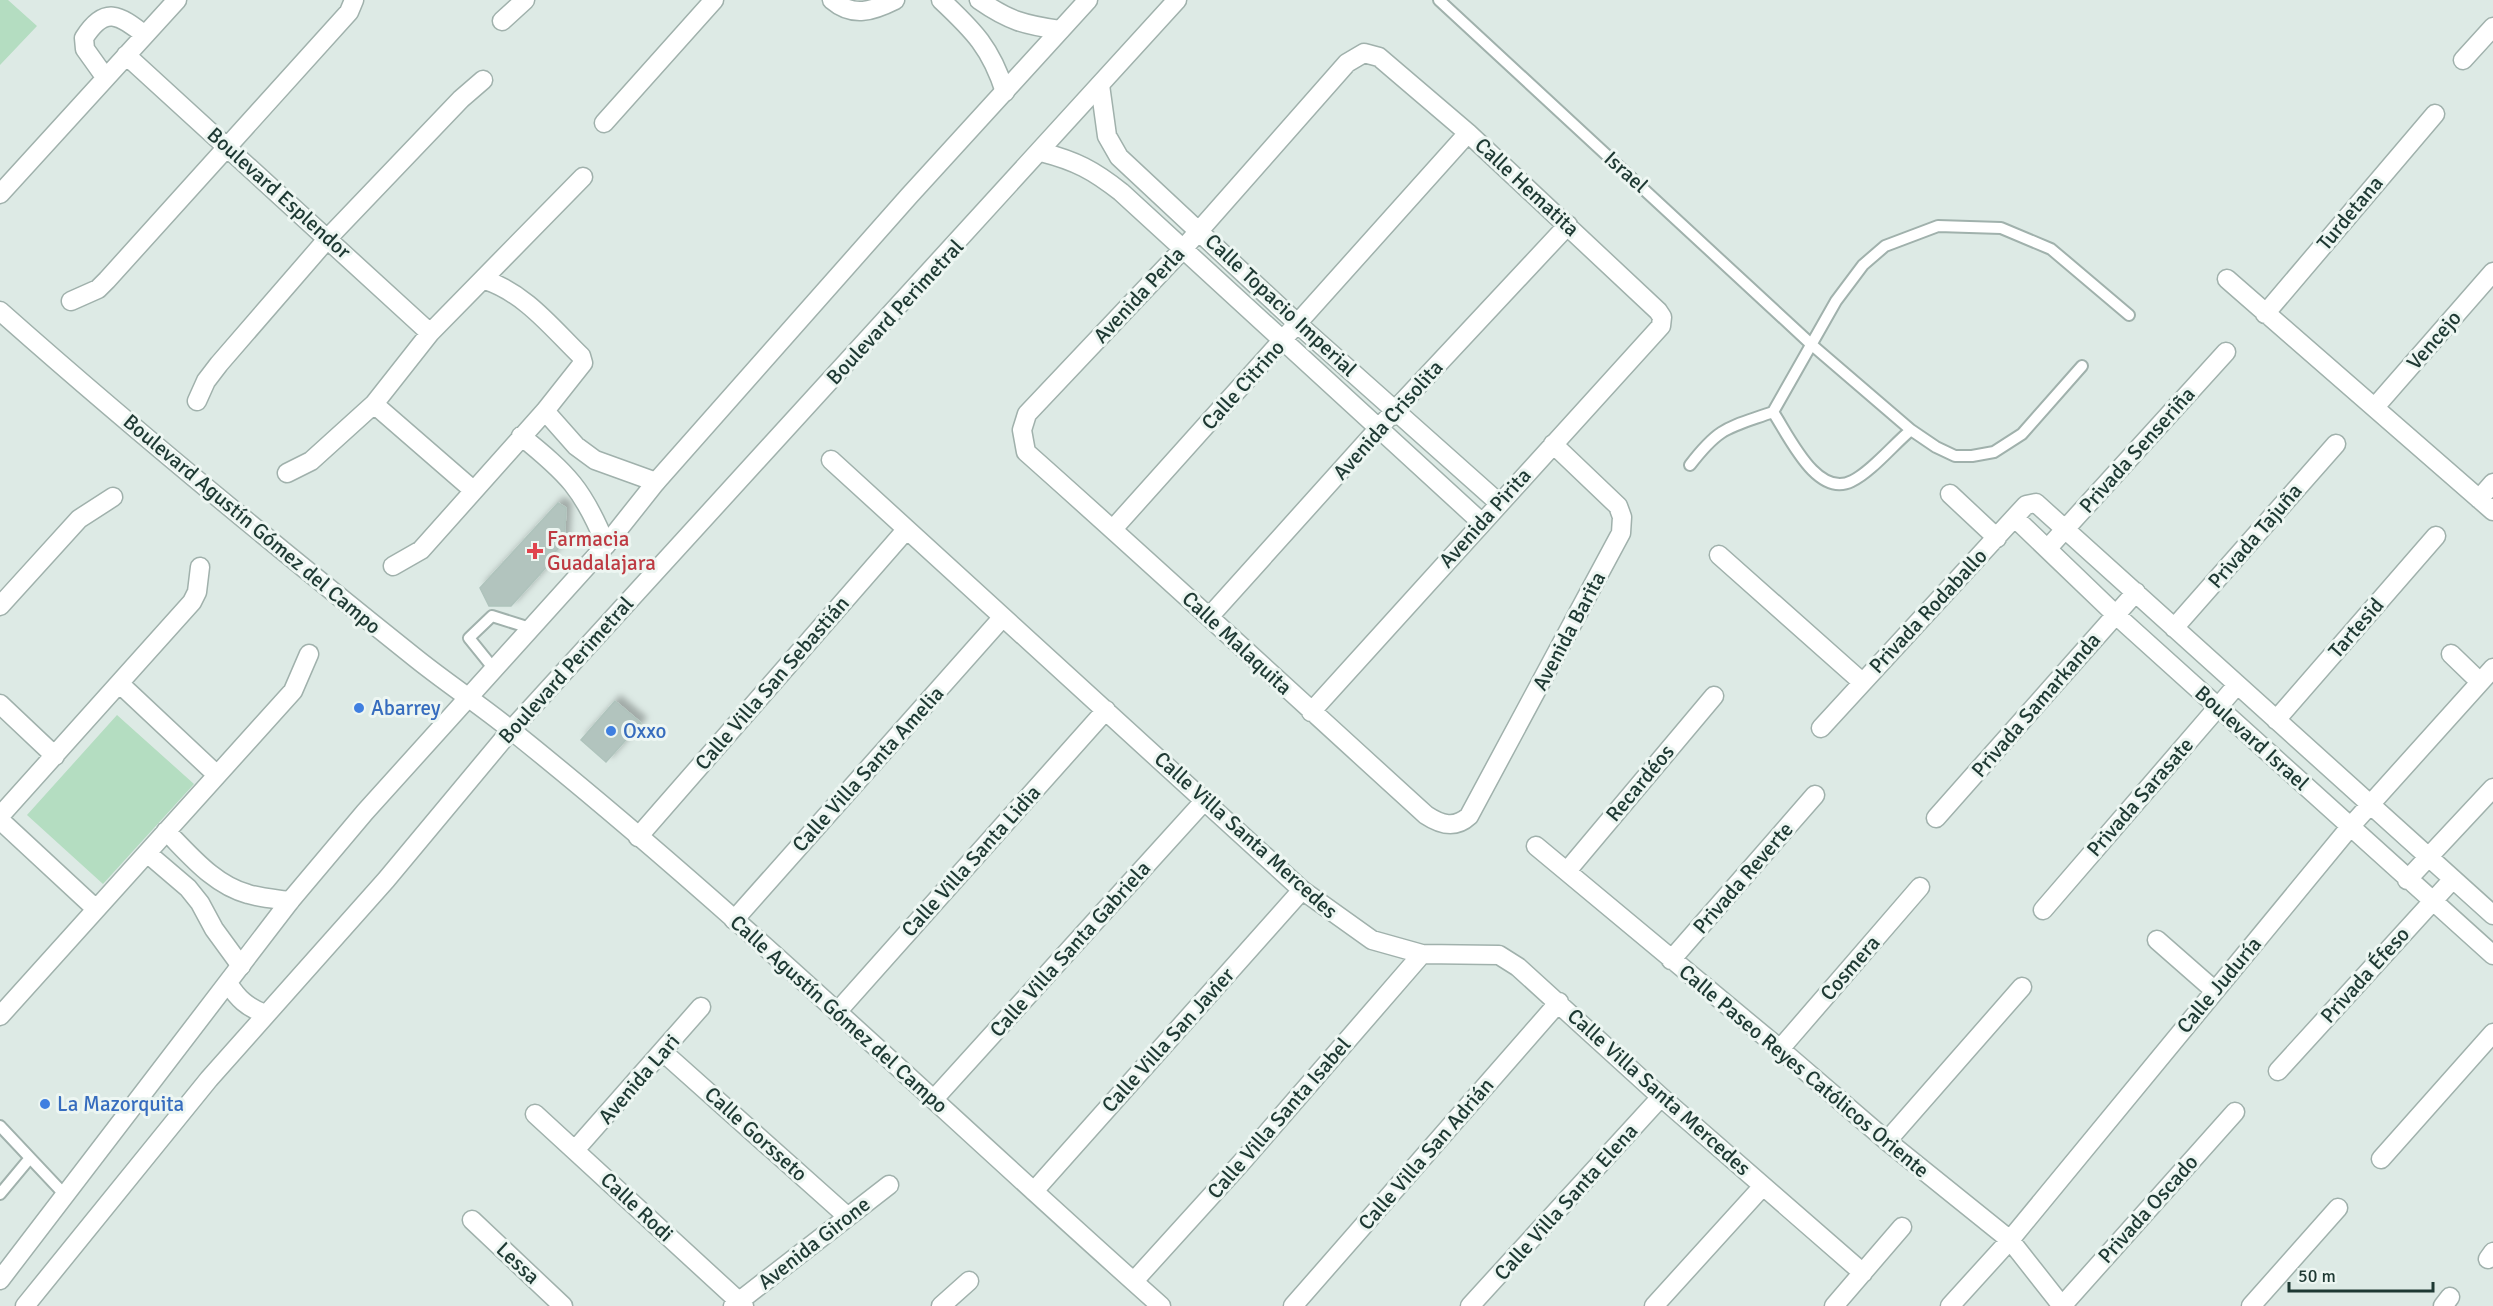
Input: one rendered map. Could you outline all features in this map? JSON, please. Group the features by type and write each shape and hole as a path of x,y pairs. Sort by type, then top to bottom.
{"street":[{"path":"0,194 177,0"},
{"path":"71,301 98,289 107,280 349,12 354,0"},
{"path":"502,21 525,0"},
{"path":"604,123 714,0"},
{"path":"832,0 853,12 873,11 895,0"},
{"path":"941,0 985,45 996,63 1005,92"},
{"path":"961,20 980,0 1005,18 1023,25 1060,30"},
{"path":"0,1280 290,901 468,697 606,545 656,482 1088,0"},
{"name":"Boulevard Perimetral","path":"25,1306 209,1079 386,880 511,730 1041,152 1177,0"},
{"path":"105,77 85,49 84,38 98,20 107,16 117,16 145,35"},
{"path":"2463,60 2493,27"},
{"name":"Avenida Perla","path":"1026,452 1022,430 1027,414 1183,249 1347,63 1364,53 1379,57"},
{"name":"Boulevard Esplendor","path":"126,55 328,237 430,333"},
{"name":"Calle Hematita","path":"1379,57 1468,133 1568,225 1658,311 1662,317 1661,326"},
{"path":"198,401 206,381 219,364 328,237 461,99 483,80"},
{"name":"Calle Topacio Imperial","path":"1100,85 1107,136 1119,156 1299,325 1499,503"},
{"name":"Turdetana","path":"2265,314 2435,114"},
{"name":"Calle Citrino","path":"1113,529 1299,325 1468,133"},
{"name":"Calle Topacio Imperial","path":"1041,152 1075,160 1102,176 1481,522"},
{"path":"1102,176 1119,156"},
{"path":"287,473 311,461 374,404 430,333 485,280 583,177"},
{"path":"1136,205 1152,187"},
{"name":"Avenida Crisolita","path":"1209,616 1396,409 1568,225"},
{"name":"Vencejo","path":"2375,407 2493,272"},
{"path":"2227,279 2493,512"},
{"path":"393,566 421,550 472,490 545,411 583,363 581,356 519,297 505,287 485,280"},
{"name":"Boulevard Agustín Gómez del Campo","path":"0,310 79,380 416,659 511,730"},
{"name":"Avenida Pirita","path":"1311,712 1661,326"},
{"name":"Privada Senseriña","path":"2048,548 2226,352"},
{"path":"374,404 472,490"},
{"path":"545,411 585,453 595,460 656,482"},
{"path":"522,436 567,474 590,507 606,545"},
{"name":"Avenida Barita","path":"1453,825 1462,823 1469,816 1621,533 1622,517 1618,506 1553,444"},
{"name":"Privada Tajuña","path":"2174,628 2336,444"},
{"name":"Calle Malaquita","path":"1026,452 1426,815 1436,822 1453,825"},
{"path":"567,474 585,453"},
{"name":"Calle Villa Santa Mercedes","path":"831,460 1002,618 1206,799 1302,890 1372,940 1422,954 1499,955 1518,967 1661,1097 1863,1272"},
{"path":"2479,499 2493,483"},
{"path":"1950,494 1997,538"},
{"path":"0,606 79,519 113,497"},
{"name":"Privada Rodaballo","path":"1821,728 2026,505 2036,503 2040,506"},
{"name":"Boulevard Israel","path":"2040,506 2493,915"},
{"name":"Boulevard Israel","path":"2015,518 2116,615 2407,880 2493,955"},
{"name":"Calle Villa San Sebastián","path":"638,837 906,530"},
{"name":"Tartesid","path":"2276,720 2436,536"},
{"path":"1719,555 1862,682"},
{"path":"0,816 192,602 197,592 200,567"},
{"name":"Privada Samarkanda","path":"1936,818 2136,592"},
{"name":"Calle Villa Santa Amelia","path":"734,920 1002,618"},
{"path":"0,1016 293,691 309,654"},
{"path":"2451,654 2481,682"},
{"name":"Calle Juduría","path":"1950,1306 2010,1240 2350,826 2493,668"},
{"path":"120,684 217,775"},
{"name":"Privada Sarasate","path":"2043,910 2237,685"},
{"name":"Recardéos","path":"1568,871 1714,696"},
{"path":"0,704 55,756"},
{"name":"Calle Villa Santa Lidia","path":"837,1012 1106,710"},
{"name":"Calle Agustín Gómez del Campo","path":"511,730 734,920 1161,1306"},
{"path":"2407,880 2493,788"},
{"name":"Privada Reverte","path":"1671,960 1815,795"},
{"name":"Calle Villa Santa Gabriela","path":"934,1099 1206,799"},
{"path":"0,820 96,909"},
{"path":"166,831 230,888 249,895 290,901"},
{"name":"Calle Paseo Reyes Católicos Oriente","path":"1536,846 1780,1048 1887,1141 2010,1240 2062,1306"},
{"path":"147,853 188,888 241,966"},
{"path":"188,888 205,868"},
{"name":"Privada Éfeso","path":"2278,1071 2453,879"},
{"name":"Cosmera","path":"1780,1048 1920,887"},
{"name":"Calle Villa San Javier","path":"1035,1191 1302,890"},
{"path":"2157,940 2214,990"},
{"name":"Calle Villa Santa Isabel","path":"1134,1281 1241,1163 1422,954"},
{"path":"228,983 237,998 246,1006 265,1014"},
{"path":"1887,1141 2022,987"},
{"name":"Calle Villa San Adrián","path":"1293,1306 1559,1002"},
{"name":"Avenida Lari","path":"575,1150 701,1007"},
{"path":"2381,1159 2493,1033"},
{"name":"Calle Gorsseto","path":"663,1052 848,1216"},
{"name":"Calle Villa Santa Elena","path":"1470,1306 1661,1097"},
{"name":"Privada Oscado","path":"2062,1306 2235,1112"},
{"name":"Calle Rodi","path":"535,1114 739,1304"},
{"name":"Avenida Girone","path":"739,1304 889,1185"},
{"path":"1654,1306 1763,1186"},
{"path":"2251,1306 2338,1208"},
{"name":"Lessa","path":"472,1220 563,1306"},
{"path":"1834,1306 1902,1227"},
{"path":"941,1306 969,1281"}],"lane":[{"name":"Israel","path":"1440,0 1812,345 1911,430 1936,447 1955,456 1994,452 2022,434 2082,366"},
{"path":"1690,465 1720,430 1773,412 1836,302 1863,265 1885,246 1938,226 2001,228 2051,249 2129,315"},
{"path":"1773,412 1812,471 1829,483 1841,485 1854,480 1911,430"},
{"path":"494,669 469,638 492,616 530,628"},
{"path":"0,1126 65,1195"},
{"path":"0,1194 30,1158"}],"green space":[{"path":"0,0 8,0 37,26 0,65"},
{"path":"117,715 194,784 103,884 27,815"}],"building":[{"name":"Farmacia Guadalajara","path":"558,503 566,508 564,543 548,559 551,562 511,606 489,606 480,588"},
{"name":"Oxxo","path":"615,701 641,723 606,762 581,740"}],"place":[{"name":"Farmacia Guadalajara","path":"535,551"},
{"name":"Abarrey","path":"359,708"},
{"name":"Oxxo","path":"611,731"},
{"name":"La Mazorquita","path":"45,1104"}]}
